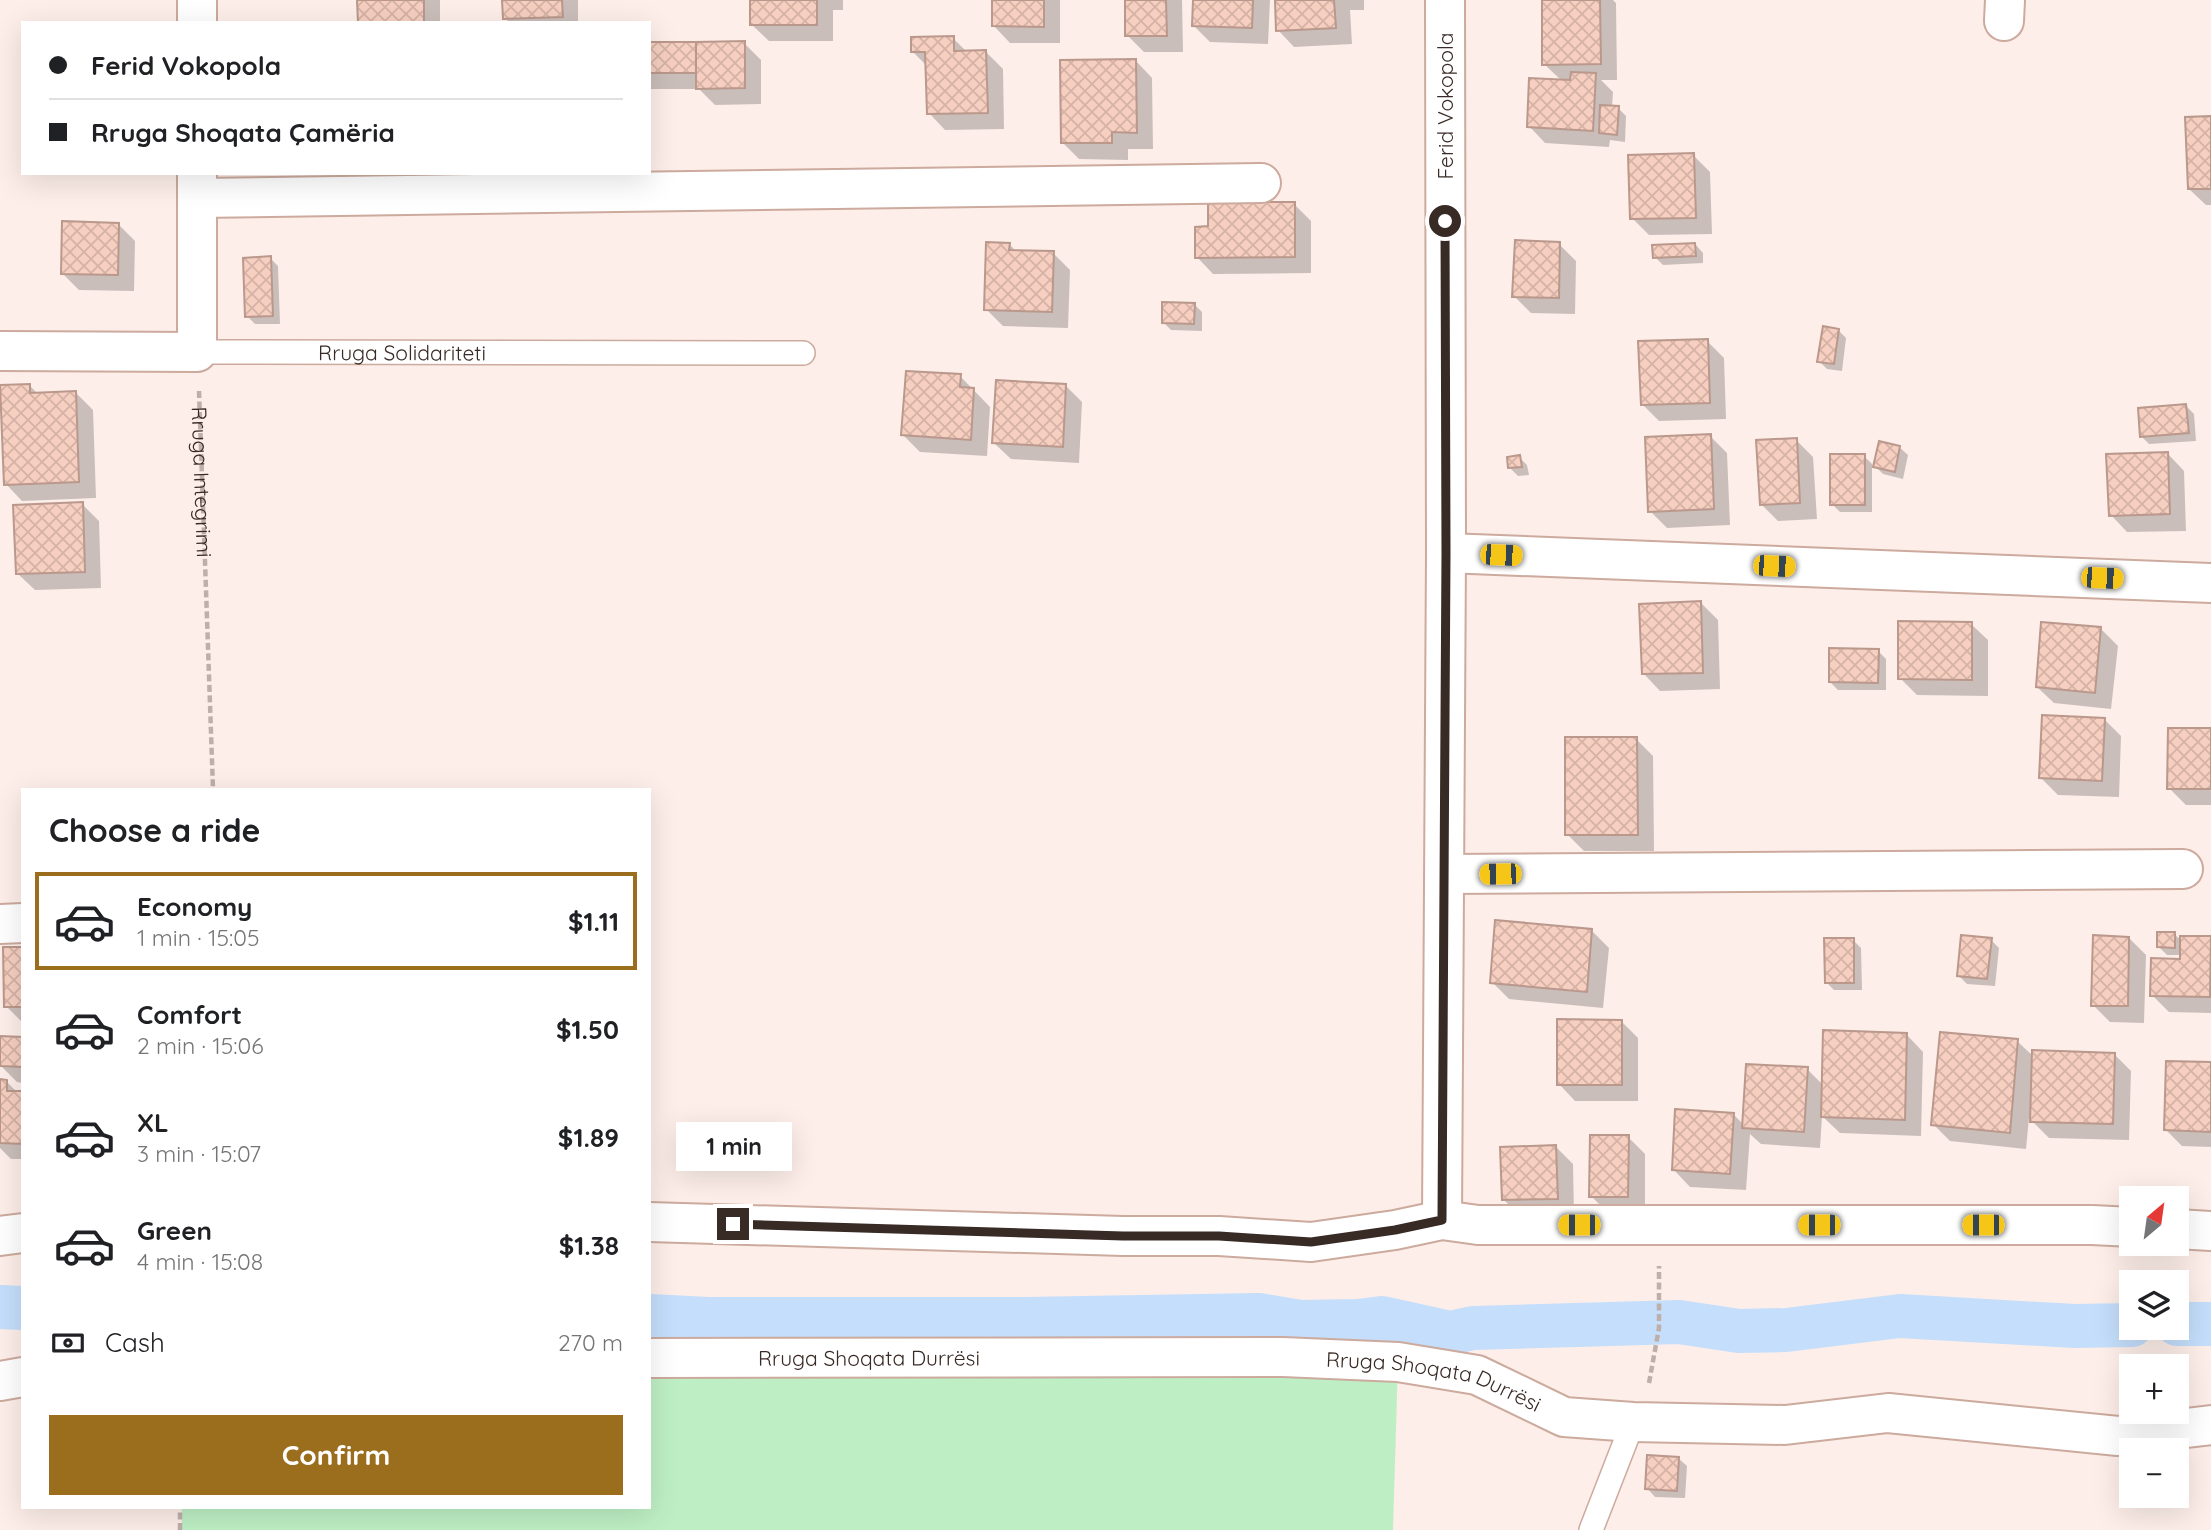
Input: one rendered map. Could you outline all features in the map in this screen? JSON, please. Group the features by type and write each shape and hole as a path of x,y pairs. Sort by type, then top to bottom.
{"street":[{"path":"197,0 197,21"},
{"name":"Ferid Vokopola","path":"1442,1220 1446,553 1445,0"},
{"path":"197,352 197,186 1261,183"},
{"name":"Rruga Solidariteti","path":"0,351 197,352"},
{"path":"1446,553 2211,583"},
{"path":"1445,874 2183,869"},
{"path":"0,924 21,923"},
{"path":"651,1222 1123,1236 1219,1236 1311,1242 1442,1220 1478,1225 2119,1226"},
{"path":"2189,1230 2211,1231"},
{"path":"0,1236 21,1233"},
{"name":"Rruga Shoqata Durrësi","path":"651,1358 1283,1357 1398,1362 1477,1375 1564,1417 1633,1422 1785,1425 1888,1413 2118,1436 2211,1425"},
{"path":"0,1381 21,1377"}],"lane":[{"name":"Rruga Solidariteti","path":"197,352 803,353"},
{"path":"1591,1530 1633,1422"}],"path":[{"name":"Rruga Integrimi","path":"197,352 213,788"},
{"path":"1633,1422 1647,1390 1659,1328 1659,1257"},
{"path":"180,1509 180,1530"}],"green space":[{"path":"1398,1362 1393,1530 182,1530 182,1509 651,1509 651,1368"}],"building":[{"path":"357,0 424,0 424,21 358,21"},
{"path":"502,0 562,0 563,17 503,19"},
{"path":"750,0 817,0 817,25 750,25"},
{"path":"992,0 1044,0 1044,27 992,26"},
{"path":"1125,0 1166,0 1167,36 1125,36"},
{"path":"1193,0 1253,0 1252,28 1192,26"},
{"path":"1275,0 1334,0 1336,28 1276,31"},
{"path":"1542,0 1600,0 1601,64 1542,65"},
{"path":"954,36 954,51 986,50 988,113 927,114 925,52 911,52 911,37"},
{"path":"745,41 745,88 696,89 696,42"},
{"path":"651,42 696,42 696,73 651,73"},
{"path":"1136,59 1137,133 1112,132 1112,143 1061,143 1060,60"},
{"path":"1571,72 1596,73 1593,131 1527,127 1529,78 1570,80"},
{"path":"1600,105 1619,106 1617,135 1599,133"},
{"path":"2211,116 2211,189 2188,189 2185,117"},
{"path":"1694,153 1696,218 1630,219 1628,155"},
{"path":"1208,202 1295,202 1295,257 1195,258 1195,227 1208,226"},
{"path":"62,221 119,223 118,275 61,274"},
{"path":"1515,240 1560,242 1559,298 1512,297"},
{"path":"986,242 1010,243 1009,250 1054,251 1052,312 984,310"},
{"path":"1695,243 1696,256 1653,258 1652,245"},
{"path":"271,256 273,316 245,317 243,258"},
{"path":"1162,302 1195,303 1194,324 1162,323"},
{"path":"1823,326 1839,329 1834,364 1817,362"},
{"path":"1708,339 1710,403 1641,405 1638,341"},
{"path":"906,371 961,374 960,387 974,388 971,440 901,435"},
{"path":"996,380 1066,384 1063,447 992,443"},
{"path":"30,384 30,393 76,391 79,482 4,485 0,385"},
{"path":"2186,404 2189,433 2140,437 2138,408"},
{"path":"1711,434 1714,509 1648,512 1645,437"},
{"path":"1797,438 1800,503 1760,505 1756,440"},
{"path":"1879,441 1900,446 1895,472 1873,467"},
{"path":"2168,452 2170,514 2109,516 2106,454"},
{"path":"1830,454 1865,454 1865,505 1830,505"},
{"path":"1520,455 1522,467 1508,468 1507,457"},
{"path":"83,502 85,572 16,574 13,505"},
{"path":"1701,601 1703,673 1642,674 1639,604"},
{"path":"1898,621 1972,622 1972,680 1898,679"},
{"path":"2041,622 2101,627 2095,693 2036,687"},
{"path":"1829,648 1879,649 1878,683 1829,682"},
{"path":"2042,715 2105,718 2102,781 2039,778"},
{"path":"2168,728 2211,728 2211,789 2167,789"},
{"path":"1565,737 1637,737 1638,835 1565,835"},
{"path":"1495,920 1592,929 1587,992 1490,983"},
{"path":"2157,932 2175,932 2175,948 2157,947"},
{"path":"1961,935 1992,938 1987,979 1957,976"},
{"path":"2093,935 2129,937 2128,1006 2091,1006"},
{"path":"2180,936 2211,936 2210,997 2150,996 2151,958 2180,959"},
{"path":"1824,938 1854,938 1854,983 1825,983"},
{"path":"3,947 21,947 21,1007 4,1007"},
{"path":"1557,1019 1622,1020 1622,1085 1557,1085"},
{"path":"1823,1030 1907,1033 1905,1120 1821,1117"},
{"path":"1940,1032 2018,1039 2010,1133 1931,1125"},
{"path":"0,1036 21,1037 21,1067 0,1066"},
{"path":"2032,1050 2115,1053 2113,1124 2030,1122"},
{"path":"2166,1061 2211,1062 2211,1132 2164,1130"},
{"path":"1746,1064 1808,1067 1804,1132 1742,1128"},
{"path":"0,1079 7,1080 7,1091 21,1091 21,1144 0,1143"},
{"path":"1675,1109 1734,1113 1730,1174 1672,1170"},
{"path":"1590,1135 1629,1135 1628,1197 1589,1197"},
{"path":"1556,1145 1558,1199 1502,1200 1500,1147"},
{"path":"1647,1455 1679,1457 1677,1491 1645,1489"}],"waterway":[{"path":"0,1307 21,1308"},
{"path":"651,1316 709,1319 1025,1319 1259,1315 1300,1322 1382,1318 1450,1333 1473,1328 1679,1322 1739,1331 1786,1330 1900,1316 2074,1326 2119,1325"},
{"path":"2189,1324 2211,1324"}],"route":[{"path":"733,1224 1123,1236 1219,1236 1311,1242 1442,1220 1445,221"}]}
